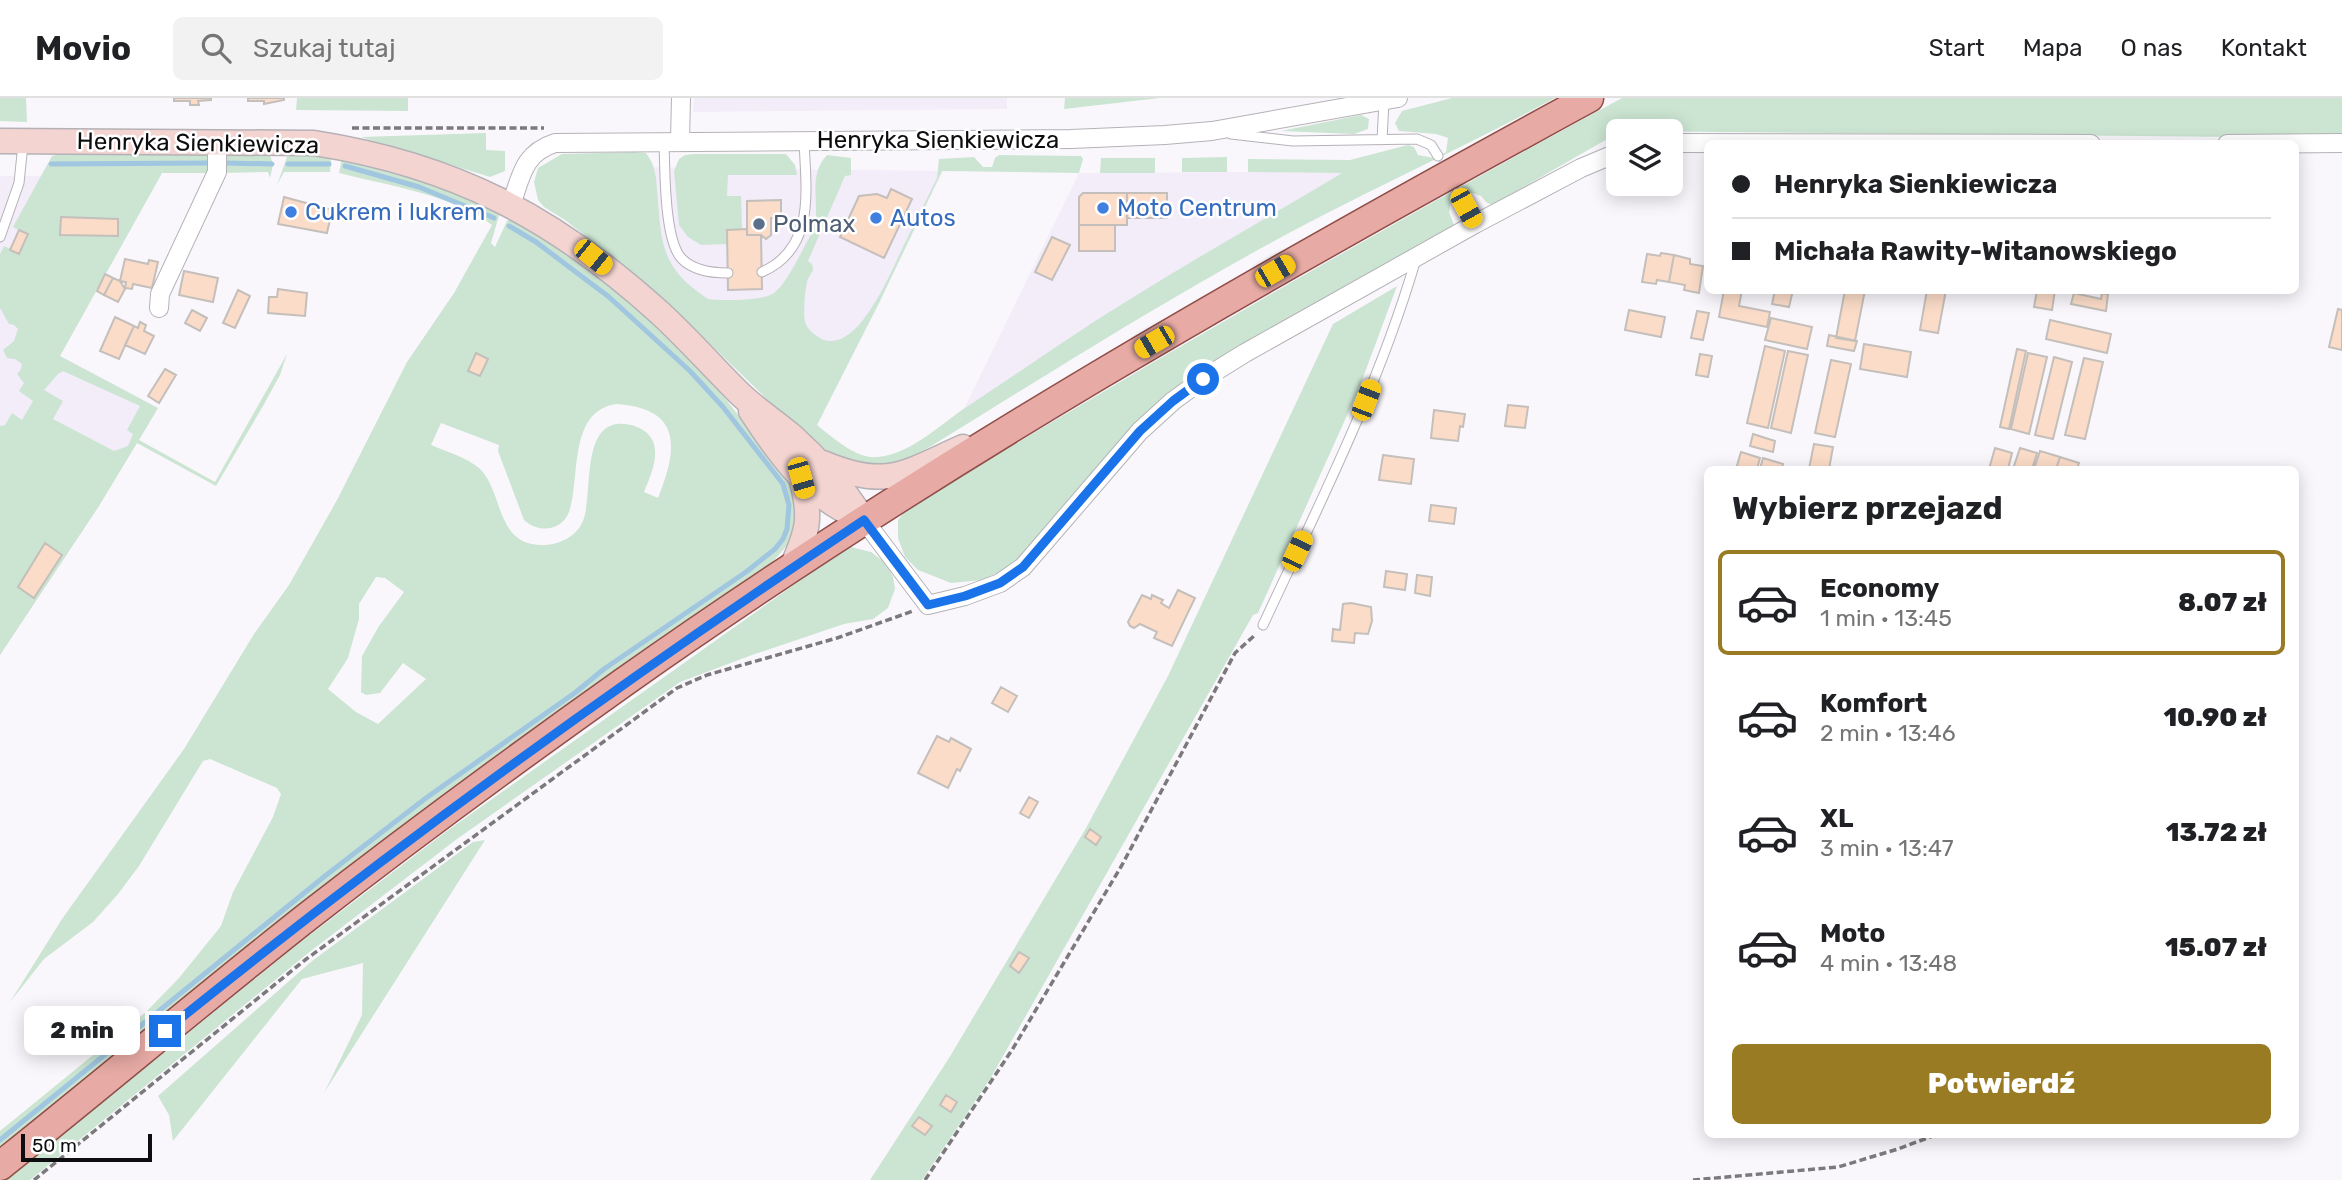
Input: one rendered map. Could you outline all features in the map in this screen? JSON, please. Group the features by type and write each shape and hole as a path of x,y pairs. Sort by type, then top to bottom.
{"main road":[{"path":"0,1167 229,979 418,832 628,679 792,567 1009,427 1296,260 1589,98"}],"street":[{"path":"672,140 681,98"},
{"name":"Henryka Sienkiewicza","path":"511,205 532,155 544,146 566,141 1071,139 1212,131 1391,99"},
{"name":"Henryka Sienkiewicza","path":"12,141 314,143 358,150 444,176 511,205 571,241 644,299 697,349 810,470 845,491 928,605"},
{"path":"159,308 163,286 217,172 217,141"},
{"path":"1683,143 1704,143"},
{"path":"2299,143 2342,143"},
{"path":"928,605 965,596 1000,583 1023,567 1140,431 1173,401 1203,379 1475,224 1581,167 1606,157"},
{"name":"Henryka Sienkiewicza","path":"810,470 870,478 903,474 1009,427"},
{"path":"792,567 805,535 809,516 810,470"}],"lane":[{"path":"1382,140 1391,99"},
{"path":"1212,131 1293,142 1424,141 1431,145 1438,156"},
{"path":"672,140 669,226 674,244 681,259 698,269 728,273"},
{"path":"0,237 19,183 12,141"},
{"path":"762,272 785,258 800,236 805,215 804,141"},
{"path":"1457,192 1475,224"},
{"path":"0,209 12,206"},
{"path":"1263,625 1366,400 1403,306 1418,256"}],"path":[{"path":"34,1180 305,960 677,688 707,675 837,638 928,605"},
{"path":"925,1180 1012,1050 1122,865 1235,653 1263,625"},
{"path":"1693,1180 1838,1167 1927,1138"}],"shaded area":[{"path":"694,98 1007,98 1007,109 693,112"},
{"path":"638,167 943,171 817,425 662,285"},
{"path":"1079,173 1343,173 1131,299 964,409"},
{"path":"161,175 60,356 158,408 99,506 0,655 0,176"}],"green space":[{"path":"0,98 26,98 27,122 0,121"},
{"path":"297,98 408,98 408,111 296,110"},
{"path":"1065,98 1160,98 1064,109"},
{"path":"1452,98 1555,98 1256,251 1103,340 902,464 891,468 841,464 808,439 676,311 619,262 544,207 538,200 534,182 538,168 562,154 646,153 656,180 662,240 672,264 680,276 708,299 743,300 769,296 784,282 813,231 817,173 821,164 827,155 851,158 851,175 845,176 808,261 813,269 807,283 805,300 804,318 808,328 824,340 837,340 862,322 882,290 937,178 939,159 974,157 983,167 992,167 999,155 1081,156 1083,159 1079,173 942,171 817,425 853,451 877,457 890,455 914,444 1111,311 1342,173 1248,172 1248,159 1350,160 1408,145 1414,147 1418,155 1434,158 1446,152 1448,138 1436,134 1399,131 1395,123 1402,111"},
{"path":"1622,98 2342,98 2342,138 1683,132 1683,119 1606,119 1606,140 1492,205 1481,196 1463,190 1452,196 1449,212 1454,225 1449,230 1197,375 1146,412 1092,472 1040,538 1009,567 983,580 951,583 918,570 905,557 898,538 898,520 907,509 1262,299"},
{"path":"1361,115 1369,119 1368,129 1354,134 1281,131"},
{"path":"486,133 486,150 505,151 505,171 490,177 361,137"},
{"path":"200,150 210,155 210,173 162,173 60,356 158,408 139,440 215,482 287,354 280,375 216,486 137,443 99,506 0,655 0,426 5,425 12,413 22,420 33,401 19,391 24,383 17,374 22,364 7,358 3,350 14,341 18,329 9,324 0,308 0,254 4,246 19,253 28,235 13,227 52,156 67,152","holes":["61,218 117,219 118,236 61,235","63,371 140,406 127,430 133,434 128,446 114,451 53,419 63,401 44,390","45,543 62,554 34,597 18,587"]},
{"path":"227,153 270,155 273,165 270,178 268,172 222,173 222,159"},
{"path":"288,154 320,154 331,159 330,172 284,172 277,185"},
{"path":"695,154 786,154 795,165 797,175 728,175 727,196 741,196 742,229 727,230 727,244 701,245 688,237 679,225 674,171 679,159"},
{"path":"1227,157 1227,172 1182,172 1182,158"},
{"path":"342,158 427,180 500,212 491,243 495,247 507,221 514,216 633,302 717,388 789,480 798,508 791,541 768,567 531,731 342,872 0,1148 0,1131 147,1011 179,978 221,926 233,892 273,817 281,794 277,788 210,759 203,761 139,866 118,894 93,922 44,959 10,1002 62,919 184,749 254,634 289,585 337,500 407,362 454,293 492,225 439,199 339,173","holes":["617,404 654,414 664,423 670,435 669,464 658,498 644,492 655,459 654,443 650,436 640,428 627,424 617,424 605,429 593,451 582,523 567,539 553,544 539,545 520,540 505,522 492,488 479,468 431,445 441,423 499,445 498,451 524,520 536,527 555,527 561,524 569,512 583,432 590,419 601,409","376,577 385,578 404,592 379,626 362,656 361,692 366,695 380,693 403,663 426,679 378,724 356,712 328,689 348,658 359,619 359,604"]},
{"path":"1101,158 1155,158 1155,173 1100,173"},
{"path":"1397,286 1358,391 1258,613 1253,615 990,1079 922,1180 870,1180 949,1058 1086,828 1168,676 1333,324"},
{"path":"851,547 871,552 886,563 895,589 888,608 873,619 844,624 680,682 457,839 307,954 30,1180 7,1180 298,944 447,831"},
{"path":"485,840 324,1093 362,1015 363,963 302,979 173,1141 169,1115 158,1096 312,961 473,842"}],"building":[{"path":"174,98 211,100 190,105 190,101 174,101"},
{"path":"248,98 284,100 264,104 264,101 248,101"},
{"name":"Autos","path":"891,189 912,199 884,258 840,237 859,196 877,194 887,198"},
{"name":"Moto Centrum","path":"1083,193 1127,193 1127,225 1079,225 1079,197"},
{"path":"1127,193 1167,193 1167,218 1127,218"},
{"path":"284,197 332,210 327,233 278,224"},
{"name":"Polmax","path":"781,200 781,218 771,218 771,235 766,239 761,235 747,235 747,201"},
{"path":"61,217 118,219 118,236 60,235"},
{"path":"1079,225 1115,225 1115,251 1079,251"},
{"path":"747,229 747,235 761,235 762,289 728,290 727,230"},
{"path":"19,230 28,234 19,254 10,250"},
{"path":"1052,237 1070,245 1052,280 1035,272"},
{"path":"1661,253 1674,255 1669,282 1642,282 1647,254 1660,256"},
{"path":"1674,255 1690,259 1690,264 1703,266 1699,293 1684,290 1685,285 1669,282"},
{"path":"125,259 148,264 149,260 158,262 152,288 133,284 132,289 125,288 126,282 120,281"},
{"path":"184,271 218,278 213,302 179,295"},
{"path":"105,274 113,278 104,295 97,291"},
{"path":"113,278 120,281 125,289 118,302 104,295"},
{"path":"278,289 307,293 305,316 268,313 269,297 277,297"},
{"path":"238,290 250,296 235,328 223,323"},
{"path":"1723,294 1741,294 1739,306 1770,312 1767,327 1719,317"},
{"path":"1774,294 1792,294 1789,307 1772,304"},
{"path":"1844,294 1864,294 1855,341 1836,338"},
{"path":"1926,294 1945,294 1938,333 1920,330"},
{"path":"2036,294 2054,294 2052,310 2034,307"},
{"path":"2074,294 2101,299 2102,294 2108,294 2106,311 2071,304"},
{"path":"2338,309 2342,310 2342,350 2329,347"},
{"path":"192,310 207,318 200,331 185,323"},
{"path":"1629,310 1665,317 1661,337 1625,330"},
{"path":"1697,311 1709,313 1703,340 1691,338"},
{"path":"115,317 134,326 119,359 100,351"},
{"path":"1771,318 1812,327 1807,349 1765,340"},
{"path":"2050,320 2111,334 2107,353 2046,339"},
{"path":"140,322 146,325 144,331 154,336 145,354 125,345 134,326 138,328"},
{"path":"1829,335 1857,341 1854,351 1827,346"},
{"path":"1864,344 1911,352 1907,377 1860,369"},
{"path":"1765,346 1785,351 1768,428 1747,423"},
{"path":"2017,349 2026,351 2009,429 2000,427"},
{"path":"1788,351 1808,355 1791,433 1771,428"},
{"path":"476,353 488,359 480,376 468,371"},
{"path":"2028,353 2047,357 2029,434 2011,429"},
{"path":"1700,354 1712,356 1708,377 1696,375"},
{"path":"2054,357 2072,362 2053,439 2035,435"},
{"path":"2084,358 2103,362 2085,439 2065,435"},
{"path":"1831,360 1851,364 1835,437 1815,433"},
{"path":"165,369 176,375 159,403 148,396"},
{"path":"1508,405 1528,407 1525,428 1505,426"},
{"path":"1434,410 1465,414 1458,441 1431,438"},
{"path":"1753,434 1775,441 1773,452 1750,446"},
{"path":"1814,444 1833,447 1830,466 1810,466"},
{"path":"1995,448 2012,453 2009,466 1990,466"},
{"path":"2020,448 2037,453 2033,466 2014,466"},
{"path":"2040,451 2060,457 2057,466 2035,466"},
{"path":"1741,452 1760,458 1758,466 1737,466"},
{"path":"1383,455 1414,459 1411,484 1379,480"},
{"path":"2060,457 2079,463 2078,466 2057,466"},
{"path":"1763,458 1783,464 1783,466 1761,466"},
{"path":"1431,505 1456,508 1454,524 1429,521"},
{"path":"45,543 62,555 34,598 18,587"},
{"path":"1386,571 1407,574 1405,590 1384,587"},
{"path":"1417,575 1432,577 1430,596 1415,593"},
{"path":"1178,590 1195,598 1172,646 1154,638 1157,632 1140,624 1134,628 1130,626 1128,622 1142,595 1151,599 1152,595 1163,600 1161,603 1169,608"},
{"path":"1343,604 1371,607 1372,621 1368,634 1355,633 1354,643 1332,641 1333,629 1340,630"},
{"path":"1001,687 1017,696 1008,712 992,703"},
{"path":"937,736 949,742 951,738 971,749 948,788 918,773"},
{"path":"1029,797 1038,802 1029,818 1020,813"},
{"path":"1090,829 1101,837 1096,845 1085,837"},
{"path":"1019,952 1029,958 1019,973 1010,966"},
{"path":"946,1095 957,1102 951,1112 940,1105"},
{"path":"919,1117 932,1126 925,1135 912,1126"}],"waterway":[{"path":"51,164 209,163"},
{"path":"225,163 272,164"},
{"path":"288,164 329,164"},
{"path":"345,166 419,187 494,218"},
{"path":"0,1140 325,876 426,798 576,692 604,669 746,572 775,549 783,539 787,529 789,505 783,484 723,407 690,371 609,297 536,242 509,226"}],"place":[{"name":"Moto Centrum","path":"1103,208"},
{"name":"Cukrem i lukrem","path":"291,212"},
{"name":"Autos","path":"876,218"},
{"name":"Polmax","path":"759,224"}],"route":[{"path":"165,1031 418,832 521,756 628,679 864,520 928,605 965,596 1000,583 1023,567 1140,431 1173,401 1203,379"}]}
